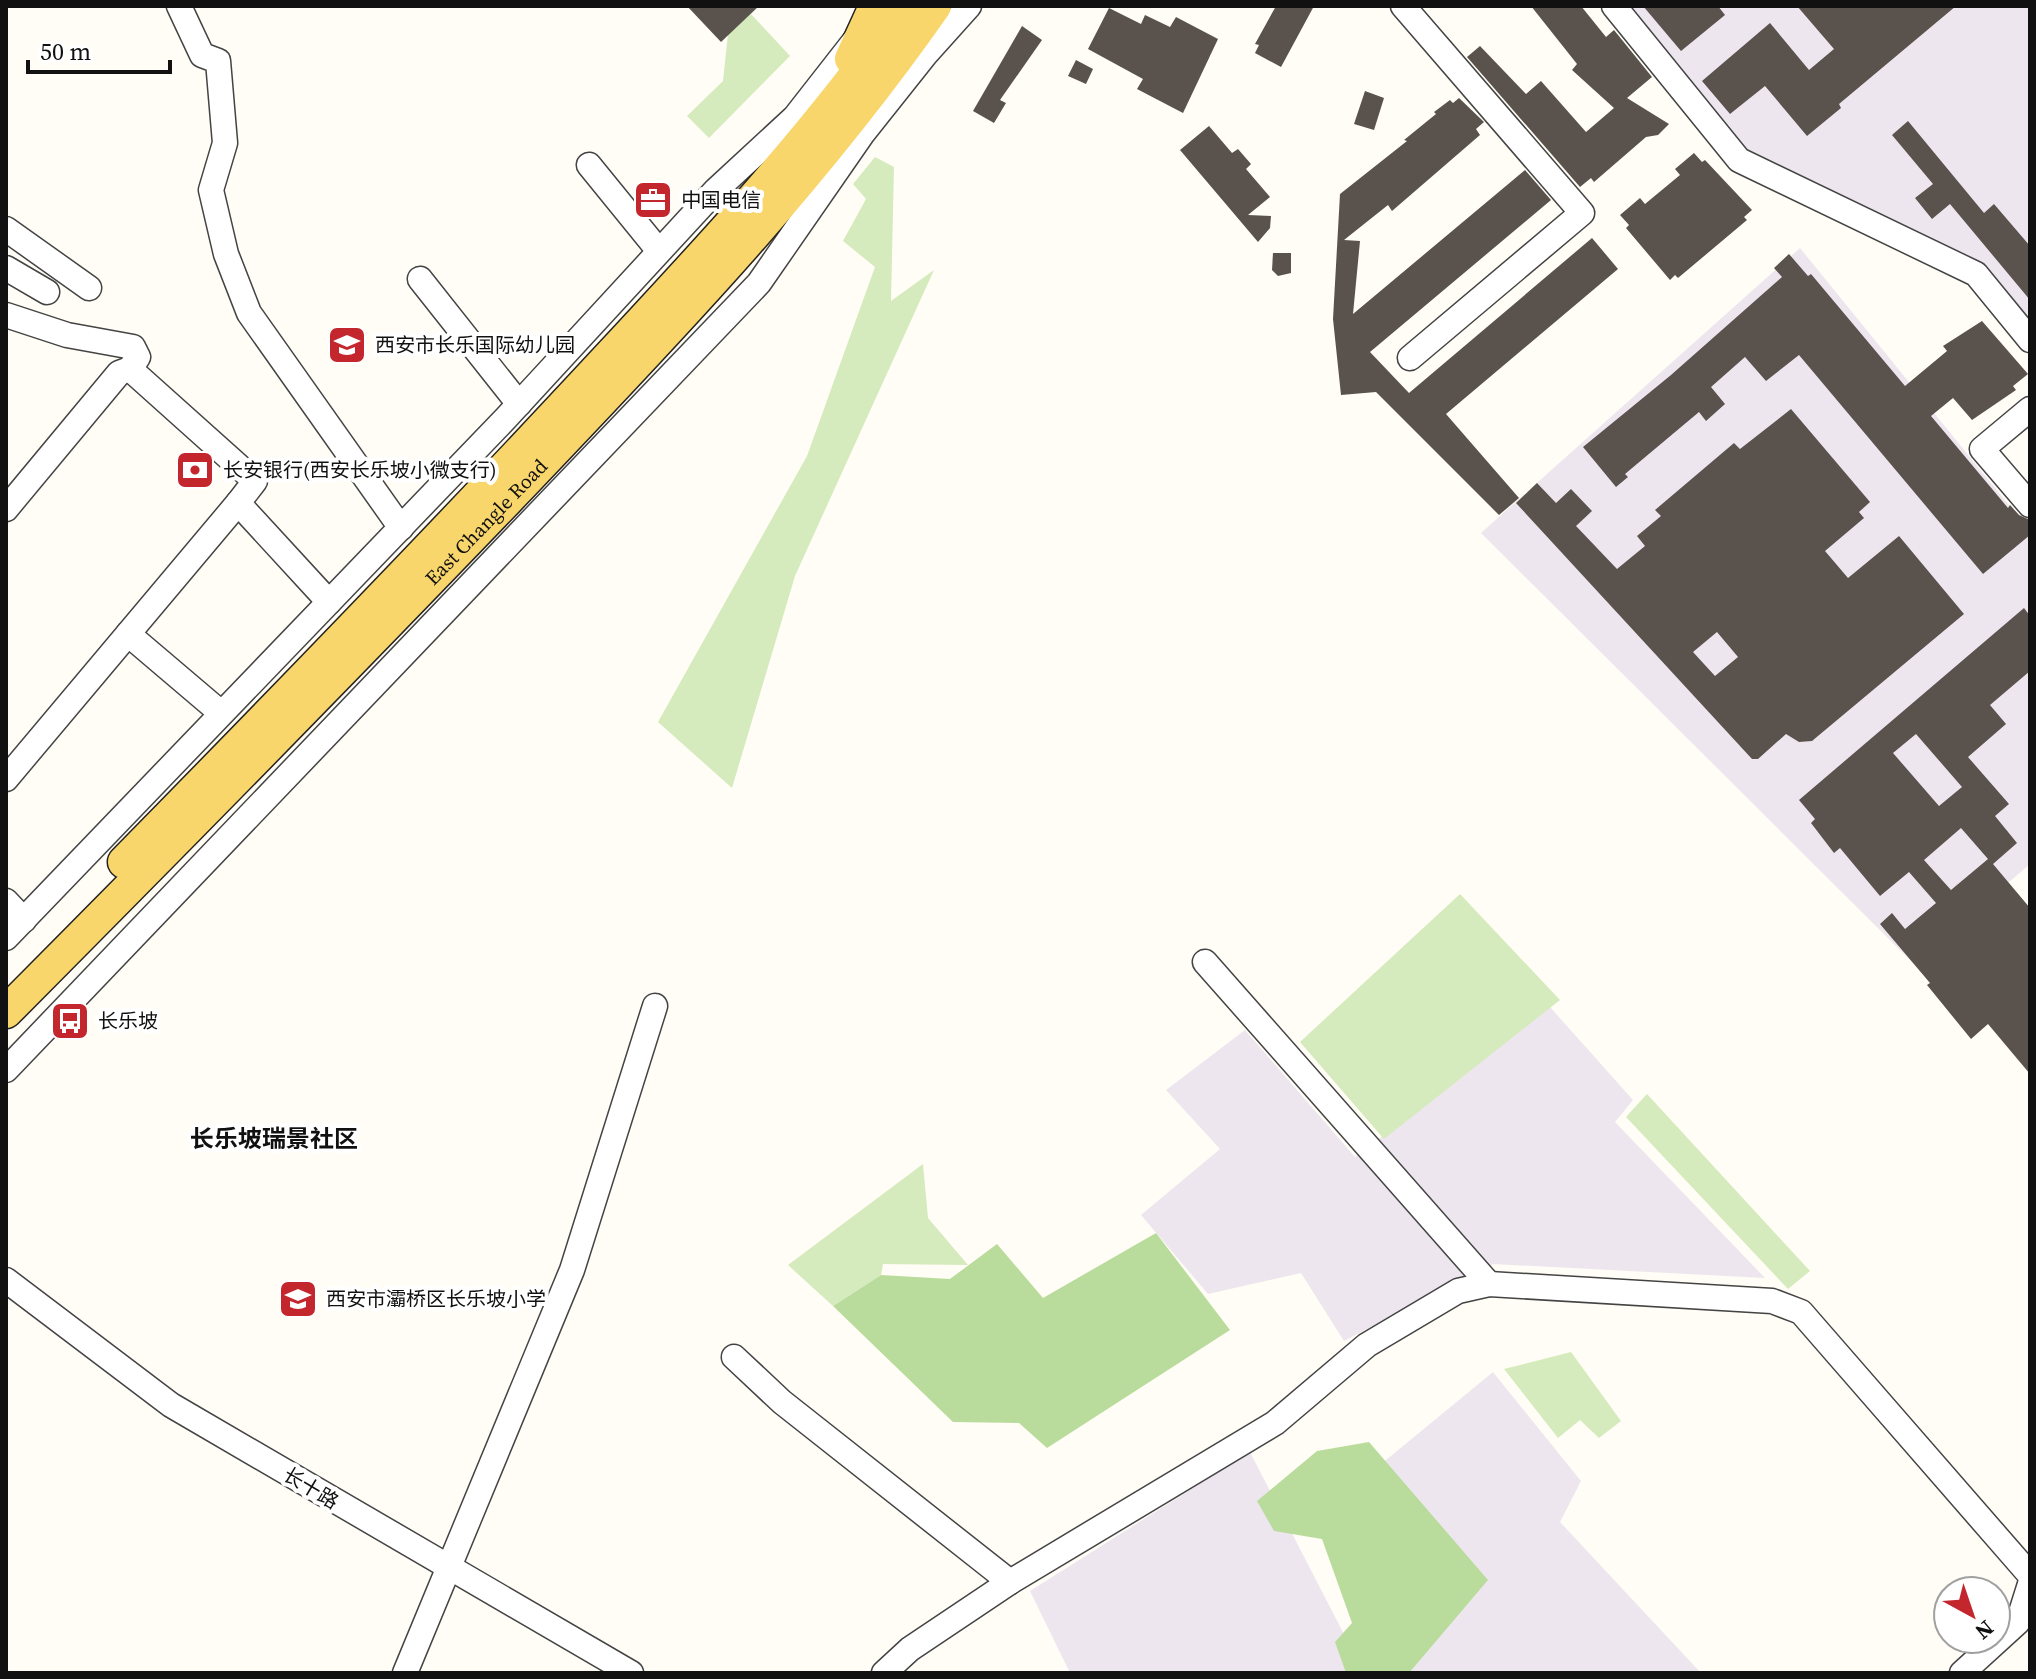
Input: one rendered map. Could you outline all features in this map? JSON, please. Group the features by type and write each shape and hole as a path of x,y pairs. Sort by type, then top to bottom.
{"main road":[{"name":"East Changle Road","path":"6,983 540,431 748,205 829,110 906,6"},
{"name":"East Changle Road","path":"6,1012 267,750 678,321 821,158 935,6"},
{"path":"829,110 874,8"}],"street":[{"path":"179,6 202,55 218,61 225,143 211,190 226,254 249,313 401,528"},
{"path":"6,1070 759,283 872,122 969,6"},
{"path":"1403,6 1582,213 1410,358"},
{"path":"1614,6 1739,160 1976,274 2030,340"},
{"path":"6,938 519,404 716,190 795,117 850,50 874,8"},
{"path":"589,165 659,251"},
{"path":"6,229 89,288"},
{"path":"6,268 47,292"},
{"path":"420,279 519,404"},
{"path":"6,315 67,335 133,347 138,357 130,369 119,373 6,509"},
{"path":"6,779 255,481 130,369"},
{"path":"2030,409 1982,449 2030,505"},
{"path":"238,503 329,602"},
{"path":"128,634 221,713"},
{"path":"6,901 24,920"},
{"path":"1205,962 1489,1284"},
{"path":"405,1673 572,1270 655,1006"},
{"name":"长十路","path":"6,1280 171,1405 447,1569 631,1673"},
{"path":"884,1673 910,1649 1010,1582 1275,1423 1367,1345 1458,1291 1489,1284 1772,1301 1801,1312 2030,1575"},
{"path":"734,1357 782,1402 1010,1582"},
{"path":"1962,1673 2018,1622 2030,1584"}],"shaded area":[{"path":"1624,6 2030,6 2030,327 1982,266 1743,147"},
{"path":"1800,248 2030,531 2030,864 1914,964 1481,533"},
{"path":"1550,1007 1633,1100 1615,1122 1765,1278 1493,1264 1344,1341 1301,1273 1208,1294 1141,1215 1220,1149 1166,1090 1245,1030 1355,1157"},
{"path":"1493,1372 1581,1481 1560,1522 1701,1673 1395,1673 1369,1474"},
{"path":"1250,1452 1364,1673 1070,1673 1030,1591"}],"green space":[{"path":"751,14 790,56 709,138 687,116 723,81 728,34"},
{"path":"875,157 894,167 891,301 934,270 795,576 732,788 658,722 807,456 875,267 843,241 866,199 853,184"},
{"path":"1460,894 1560,1000 1384,1139 1300,1042"},
{"path":"1647,1094 1810,1271 1788,1289 1626,1117"},
{"path":"923,1164 928,1218 968,1265 883,1264 881,1275 833,1306 788,1265"},
{"path":"1156,1233 1230,1330 1047,1448 1019,1423 953,1422 833,1306 881,1275 950,1279 997,1244 1043,1298"},
{"path":"1571,1352 1621,1421 1599,1438 1580,1420 1558,1438 1504,1369"},
{"path":"1369,1442 1488,1580 1409,1673 1346,1673 1335,1642 1352,1623 1322,1539 1274,1531 1257,1501 1317,1451"}],"building":[{"path":"687,6 759,6 721,42"},
{"path":"1276,6 1314,6 1281,67 1255,53 1259,45 1255,44"},
{"path":"1531,6 1581,6 1606,37 1614,30 1652,77 1627,98 1669,124 1658,135 1646,137 1594,182 1591,178 1580,187 1467,57 1480,46 1526,94 1541,81 1586,132 1614,108 1572,70 1577,64"},
{"path":"1643,6 1718,6 1725,15 1681,51"},
{"path":"1797,6 1956,6 1839,104 1841,108 1807,136 1765,86 1730,114 1702,81 1770,23 1809,70 1834,49"},
{"path":"1109,8 1141,24 1145,15 1170,27 1176,17 1218,39 1183,113 1137,89 1143,79 1088,49"},
{"path":"1022,26 1042,40 1000,100 1006,103 994,123 973,111"},
{"path":"1076,60 1093,69 1086,84 1068,76"},
{"path":"1365,91 1384,98 1374,130 1354,124"},
{"path":"1459,98 1484,122 1476,129 1480,135 1392,211 1388,205 1344,240 1360,241 1353,314 1525,170 1551,200 1370,352 1409,393 1592,238 1618,269 1446,414 1519,498 1499,515 1376,392 1341,395 1333,319 1340,194 1407,141 1404,140 1436,114 1434,112 1450,100 1453,103"},
{"path":"1908,121 1984,213 1994,204 2030,246 2030,300 1950,204 1932,219 1915,198 1933,184 1892,135"},
{"path":"1209,126 1232,153 1238,149 1251,164 1246,169 1270,197 1248,215 1271,216 1270,228 1258,242 1180,150"},
{"path":"1694,153 1702,162 1705,160 1752,210 1744,217 1747,220 1678,278 1675,275 1670,280 1626,228 1629,225 1620,215 1640,198 1645,204 1680,175 1675,169"},
{"path":"1273,253 1291,253 1291,273 1278,276 1272,270"},
{"path":"1789,254 1808,276 1811,274 1905,386 1947,351 1943,346 1982,321 2028,374 2013,386 2016,390 1972,420 1953,398 1931,416 2008,508 2010,505 2019,515 2030,520 2030,535 1983,574 1799,355 1766,381 1745,357 1711,387 1725,404 1706,421 1699,412 1625,474 1628,477 1616,487 1583,447 1671,375 1782,277 1774,268"},
{"path":"1791,409 1870,502 1859,512 1864,518 1825,551 1848,578 1899,536 1964,614 1812,741 1799,742 1786,734 1758,759 1752,759 1516,503 1537,483 1556,503 1571,489 1592,511 1576,526 1617,569 1645,546 1637,536 1661,516 1655,510 1734,443 1740,449","holes":["1717,632 1738,657 1715,676 1693,652"]},
{"path":"2024,608 2030,616 2030,671 1990,705 2006,724 1968,757 2009,804 1995,816 2017,843 1993,864 2030,908 2030,1074 1988,1024 1971,1039 1927,985 1930,983 1880,924 1892,913 1905,929 1936,903 1909,872 1880,896 1840,848 1834,853 1811,823 1815,819 1799,800","holes":["1916,734 1962,787 1939,806 1893,753","1961,828 1988,859 1951,890 1924,860"]}],"place":[{"name":"中国电信","path":"653,200"},
{"name":"西安市长乐国际幼儿园","path":"347,345"},
{"name":"长安银行(西安长乐坡小微支行)","path":"195,470"},
{"name":"长乐坡","path":"70,1021"},
{"name":"西安市灞桥区长乐坡小学","path":"298,1299"}],"district":[{"name":"长乐坡瑞景社区","path":"274,1139"}]}
